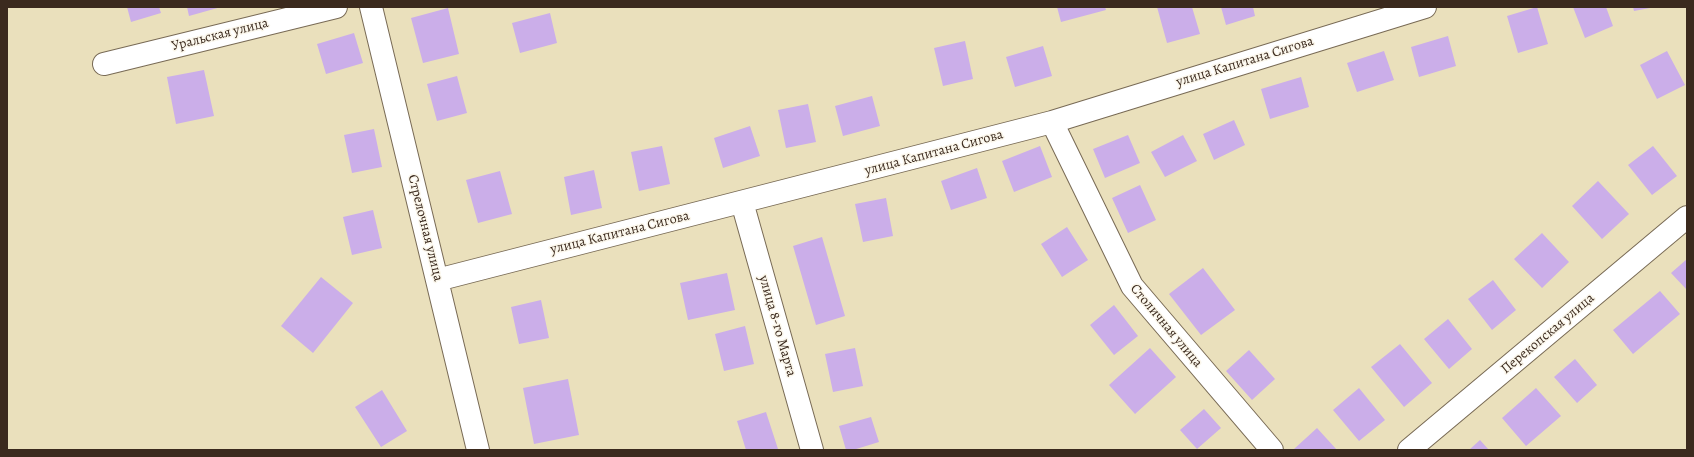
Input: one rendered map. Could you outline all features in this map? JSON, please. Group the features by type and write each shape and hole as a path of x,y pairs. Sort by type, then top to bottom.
{"street":[{"name":"Уральская улица","path":"104,64 336,7"},
{"name":"Стрелочная улица","path":"371,7 478,450"},
{"name":"улица Капитана Сигова","path":"437,280 1052,122 1425,7"},
{"name":"Столичная улица","path":"1052,122 1132,286 1272,450"},
{"name":"улица 8-го Марта","path":"742,202 812,450"},
{"name":"Перекопская улица","path":"1409,450 1687,217"}],"building":[{"path":"127,7 159,7 161,13 131,22"},
{"path":"187,7 221,7 189,16"},
{"path":"1057,7 1105,7 1106,10 1061,22"},
{"path":"1157,7 1192,7 1200,34 1167,43"},
{"path":"1221,7 1253,7 1255,16 1226,25"},
{"path":"1537,7 1548,44 1518,53 1507,16"},
{"path":"1573,7 1606,7 1613,26 1585,38"},
{"path":"1633,7 1650,7 1650,8 1634,11"},
{"path":"448,8 459,54 423,63 411,18"},
{"path":"550,13 557,43 520,53 512,23"},
{"path":"354,33 363,63 326,74 317,44"},
{"path":"1448,36 1456,66 1419,77 1411,47"},
{"path":"965,41 973,79 943,86 934,48"},
{"path":"1043,46 1052,76 1015,87 1006,57"},
{"path":"1384,51 1394,80 1357,92 1347,63"},
{"path":"1667,51 1685,85 1657,99 1640,65"},
{"path":"204,70 214,116 176,124 167,77"},
{"path":"457,76 467,113 437,121 427,84"},
{"path":"1301,77 1309,107 1270,119 1261,89"},
{"path":"872,96 880,126 843,136 835,106"},
{"path":"808,104 816,142 786,148 778,110"},
{"path":"1234,120 1245,145 1214,160 1203,134"},
{"path":"750,126 760,156 723,168 714,138"},
{"path":"374,129 382,167 352,173 344,135"},
{"path":"1128,135 1140,163 1105,178 1093,149"},
{"path":"1183,135 1197,161 1165,177 1151,152"},
{"path":"662,146 670,184 639,191 631,152"},
{"path":"1040,146 1052,177 1014,192 1002,161"},
{"path":"1653,146 1677,176 1652,195 1628,165"},
{"path":"977,168 987,198 951,210 941,181"},
{"path":"594,170 602,208 571,215 564,177"},
{"path":"500,171 512,214 478,223 466,180"},
{"path":"1598,181 1629,214 1602,239 1572,206"},
{"path":"1140,185 1156,220 1128,233 1112,198"},
{"path":"886,198 893,236 863,242 855,204"},
{"path":"373,210 382,248 352,255 343,217"},
{"path":"1067,227 1088,260 1062,277 1041,244"},
{"path":"1542,233 1569,262 1542,288 1514,259"},
{"path":"822,237 845,316 816,325 793,246"},
{"path":"1687,259 1687,290 1671,273"},
{"path":"1203,268 1235,310 1201,335 1169,294"},
{"path":"727,273 735,310 688,320 680,283"},
{"path":"321,277 353,303 313,353 281,326"},
{"path":"1493,280 1516,310 1492,330 1468,299"},
{"path":"1660,291 1680,314 1633,354 1613,330"},
{"path":"541,300 549,338 519,344 511,307"},
{"path":"1114,305 1138,336 1114,355 1090,325"},
{"path":"1448,319 1472,349 1449,369 1424,339"},
{"path":"745,326 754,364 724,371 715,334"},
{"path":"1400,344 1432,383 1404,407 1371,367"},
{"path":"855,348 863,386 833,392 825,354"},
{"path":"1150,348 1176,377 1135,414 1109,385"},
{"path":"1249,350 1275,379 1252,400 1226,371"},
{"path":"1575,359 1597,385 1577,403 1554,377"},
{"path":"568,379 579,435 534,444 523,388"},
{"path":"1359,388 1385,420 1359,441 1333,410"},
{"path":"1536,388 1561,416 1526,446 1502,418"},
{"path":"382,390 407,431 381,447 355,407"},
{"path":"1204,409 1221,428 1197,449 1180,430"},
{"path":"766,412 778,449 746,450 737,421"},
{"path":"871,417 879,442 853,450 846,450 839,426"},
{"path":"1317,428 1337,450 1294,449"},
{"path":"1480,440 1489,450 1469,450"}]}
